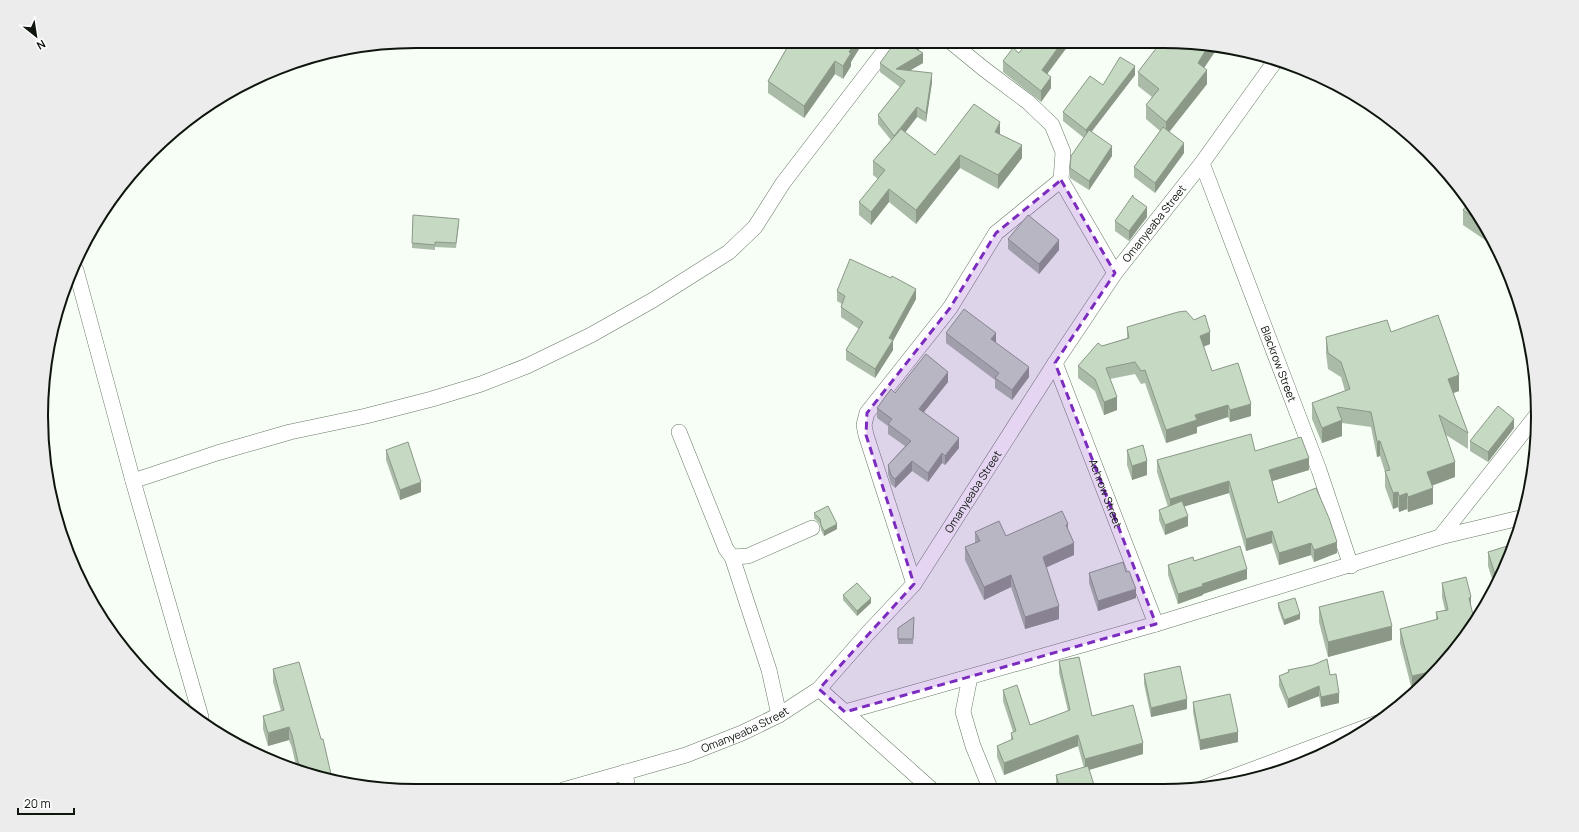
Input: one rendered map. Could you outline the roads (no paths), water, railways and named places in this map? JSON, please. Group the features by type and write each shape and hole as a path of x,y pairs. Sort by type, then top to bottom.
{"street":[{"path":"133,481 217,453 283,434 366,416 432,399 481,384 527,366 584,338 653,300 729,252 755,227 783,183 887,48"},
{"path":"958,48 1028,102 1052,125 1062,152 1061,180 1115,273"},
{"name":"Omanyeaba Street","path":"584,784 686,754 742,733 779,715 818,689 914,584 1055,363 1115,273 1202,163 1272,65"},
{"name":"Blackrow Street","path":"1202,163 1319,470 1351,566"},
{"path":"914,584 866,435 864,425 867,413 950,308 996,233 1061,180"},
{"path":"77,273 133,481 200,714"},
{"name":"Achrow Street","path":"1055,363 1156,624"},
{"path":"1440,538 1531,423"},
{"path":"679,432 726,549 732,557 769,670 779,715"},
{"path":"846,712 1156,624 1440,538 1515,520"},
{"path":"732,557 748,556 812,528"},
{"path":"970,677 963,712 973,746 988,784"},
{"path":"818,689 846,712 925,784"},
{"path":"1230,778 1350,733"},
{"path":"625,772 627,784"}]}
